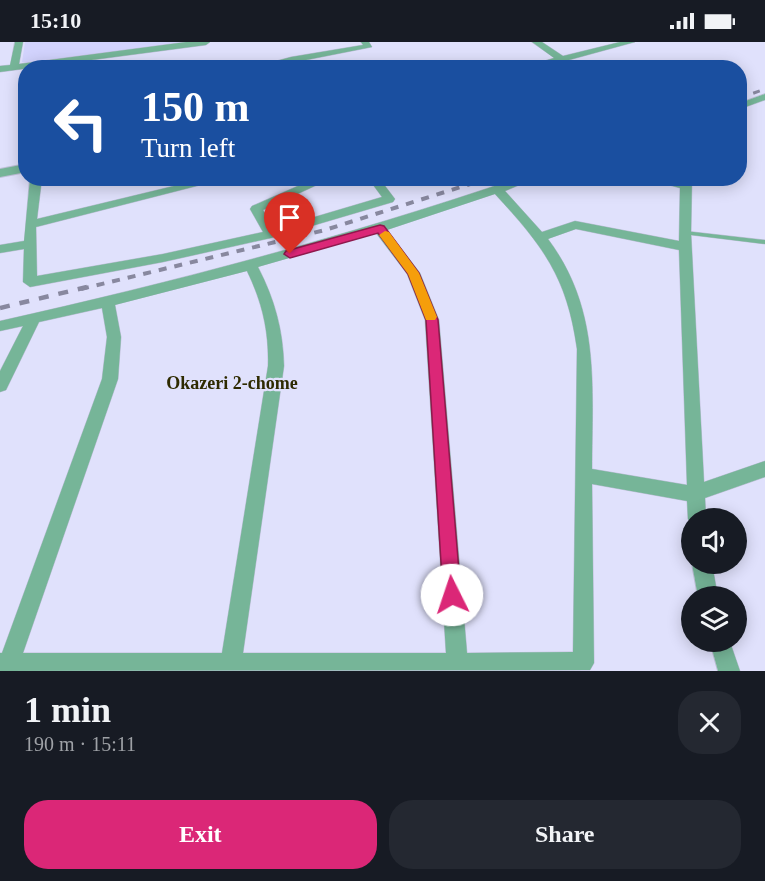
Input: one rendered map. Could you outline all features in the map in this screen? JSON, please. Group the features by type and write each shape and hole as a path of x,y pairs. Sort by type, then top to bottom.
{"street":[{"path":"14,67 19,42"},
{"path":"79,60 206,42"},
{"path":"311,60 368,47 365,42"},
{"path":"536,42 564,59"},
{"path":"560,60 632,42"},
{"path":"0,69 18,67"},
{"path":"747,103 765,97"},
{"path":"0,173 18,170"},
{"path":"35,186 30,225 30,282 163,258 271,234 389,199 379,186"},
{"path":"30,225 190,186"},
{"path":"271,234 256,209 309,186"},
{"path":"0,326 108,302 250,266 380,229 509,186"},
{"path":"686,186 685,240 696,508"},
{"path":"108,302 114,337 110,378 4,664 231,668 583,663 582,324 575,299 561,268 541,237 498,190"},
{"path":"541,237 575,225 685,240"},
{"path":"380,229 413,273 432,320 457,664"},
{"path":"0,249 30,244"},
{"path":"231,668 276,366 276,324 268,299 250,266"},
{"path":"0,386 34,319"},
{"path":"584,475 694,495 765,469"},
{"path":"723,652 729,671"}],"lane":[{"path":"685,240 765,242"}],"shaded area":[{"path":"25,42 210,42 55,60 22,60"}],"railway":[{"path":"747,95 765,89"},
{"path":"81,289 325,230 464,186"},
{"path":"0,308 87,287"}],"slow traffic":[{"path":"385,235 413,273 431,317"}],"district":[{"name":"Okazeri 2-chome","path":"232,383"}],"route":[{"path":"290,254 380,229 413,273 432,320 452,595"}]}
